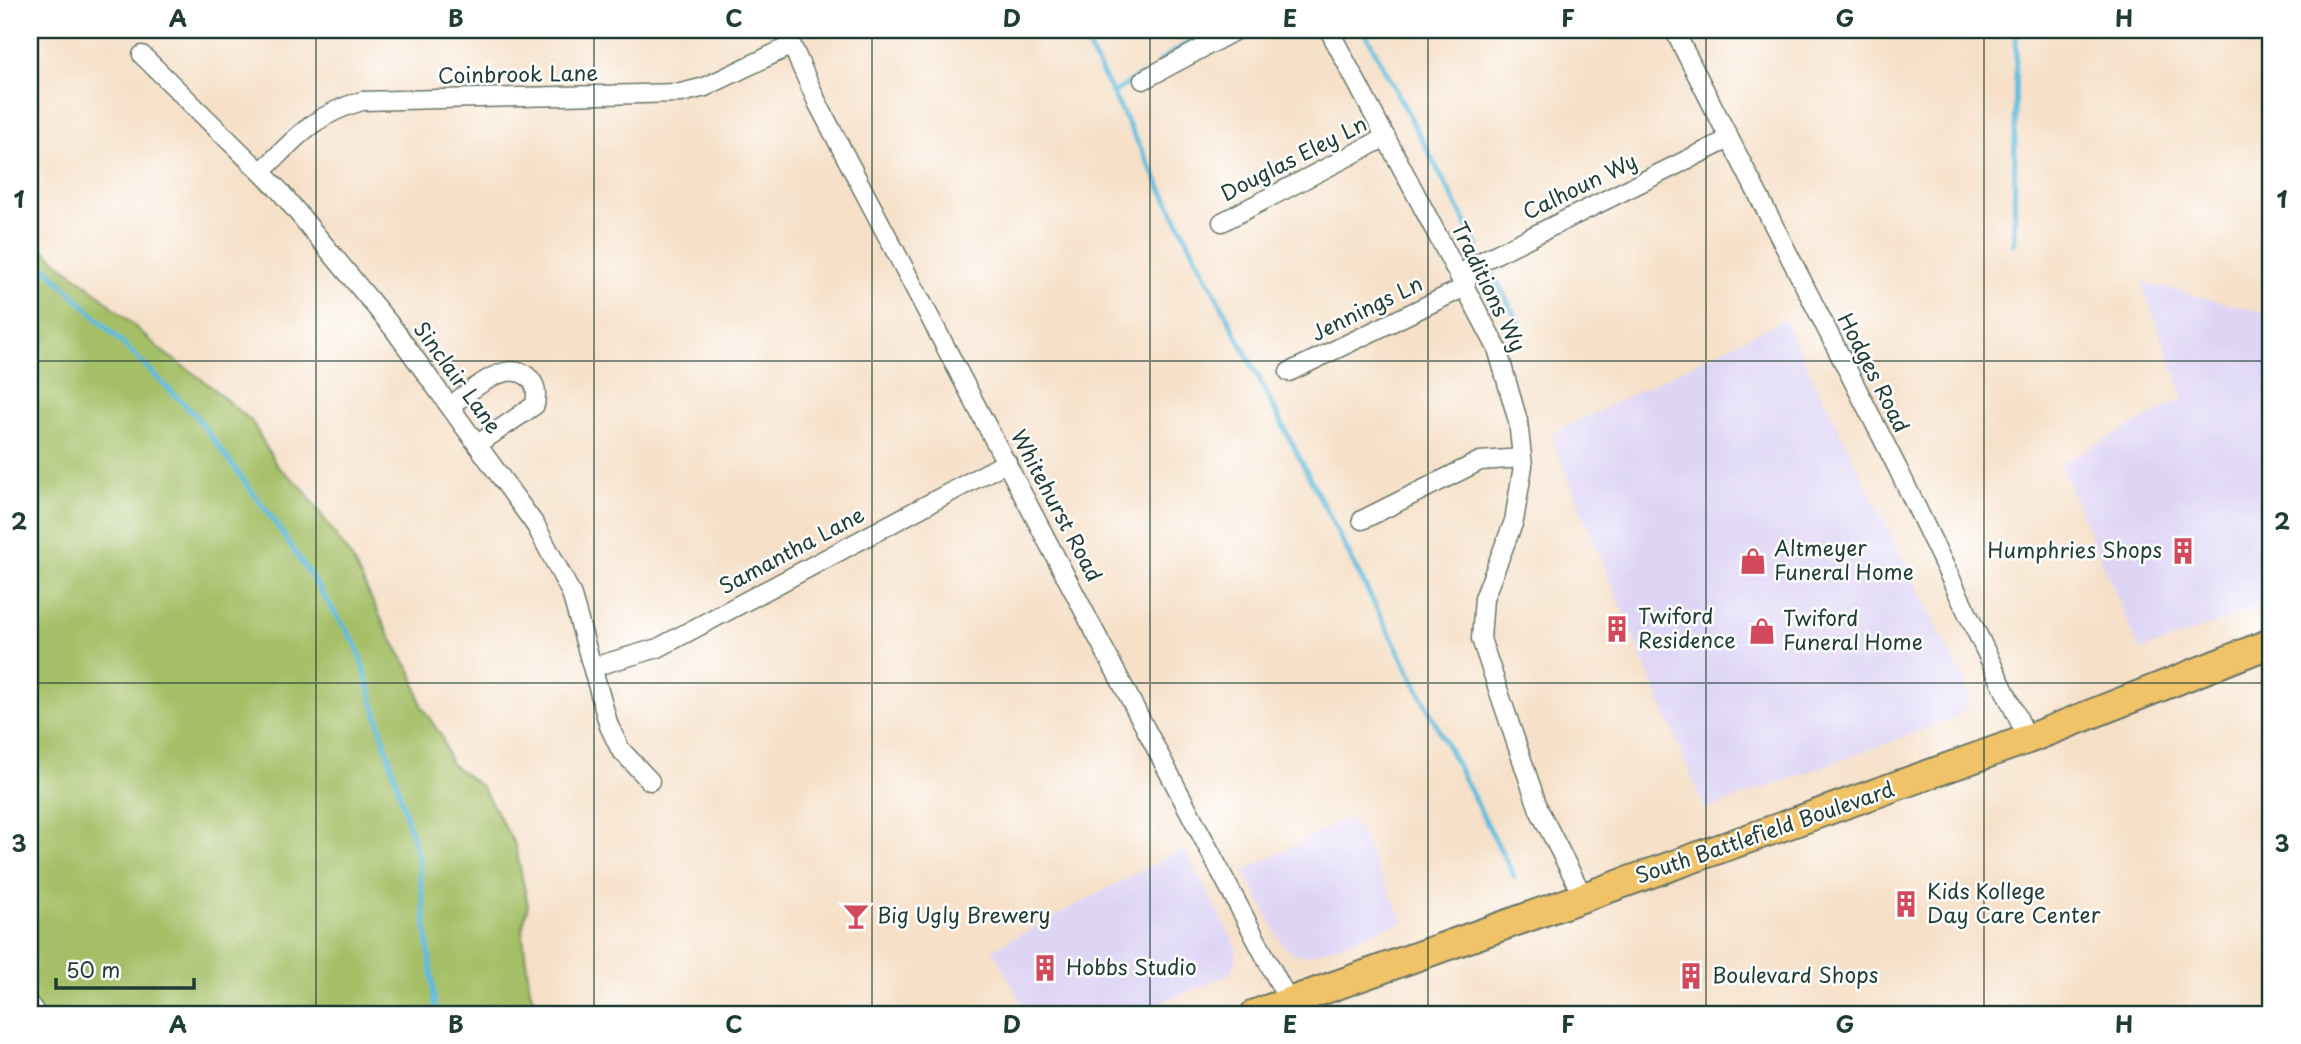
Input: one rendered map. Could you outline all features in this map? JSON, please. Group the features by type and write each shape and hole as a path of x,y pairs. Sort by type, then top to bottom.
{"main road":[{"name":"South Battlefield Boulevard","path":"1255,1014 1583,896 1779,830 2028,739 2271,643"}],"street":[{"path":"1143,80 1236,30"},
{"name":"Traditions Wy","path":"1329,30 1497,348 1518,421 1522,458 1514,521 1484,598 1481,639 1539,810 1583,896"},
{"name":"Hodges Road","path":"1674,30 1898,469 2028,739"},
{"name":"Coinbrook Lane","path":"261,172 317,119 362,101 681,93 705,88 788,38"},
{"name":"Whitehurst Road","path":"788,38 1289,1002"},
{"name":"Sinclair Lane","path":"142,55 261,172 393,328 537,526 571,593 609,726 620,749 650,781"},
{"name":"Douglas Eley Ln","path":"1222,222 1386,137"},
{"name":"Calhoun Wy","path":"1465,287 1470,267 1729,139"},
{"name":"Jennings Ln","path":"1289,372 1465,287"},
{"path":"450,406 502,372 524,374 534,382 537,393 535,405 478,444"},
{"path":"1362,520 1480,461 1522,458"},
{"name":"Samantha Lane","path":"593,667 658,648 1007,462"},
{"path":"30,1005 36,1014"}],"shaded area":[{"path":"2141,282 2271,314 2271,603 2140,651 2060,464 2184,398"},
{"name":"Altmeyer Funeral Home","path":"1784,319 1967,687 1968,701 1953,719 1705,810 1550,435"},
{"path":"1351,816 1404,921 1307,956 1294,953 1283,945 1244,871"},
{"name":"Hobbs Studio","path":"1184,848 1236,946 1237,960 1229,975 1134,1014 1027,1014 993,949"}],"green space":[{"path":"30,239 102,297 163,352 203,380 252,422 277,466 302,487 352,559 389,635 412,673 422,707 442,737 450,763 482,787 515,845 528,905 522,930 530,990 539,1014 30,1014"}],"waterway":[{"path":"1080,30 1514,876"},
{"path":"1160,61 1207,30"},
{"path":"1364,30 1478,246"},
{"path":"2014,244 2016,30"},
{"path":"1113,93 1141,75"},
{"path":"30,252 195,415 272,518 357,646 418,857 436,1014"},
{"path":"1492,273 1519,323"}],"place":[{"name":"Humphries Shops","path":"2183,551"},
{"name":"Altmeyer Funeral Home","path":"1753,561"},
{"name":"Twiford Residence","path":"1617,629"},
{"name":"Twiford Funeral Home","path":"1762,631"},
{"name":"Kids Kollege Day Care Center","path":"1906,904"},
{"name":"Big Ugly Brewery","path":"856,916"},
{"name":"Hobbs Studio","path":"1045,968"},
{"name":"Boulevard Shops","path":"1691,976"}]}
